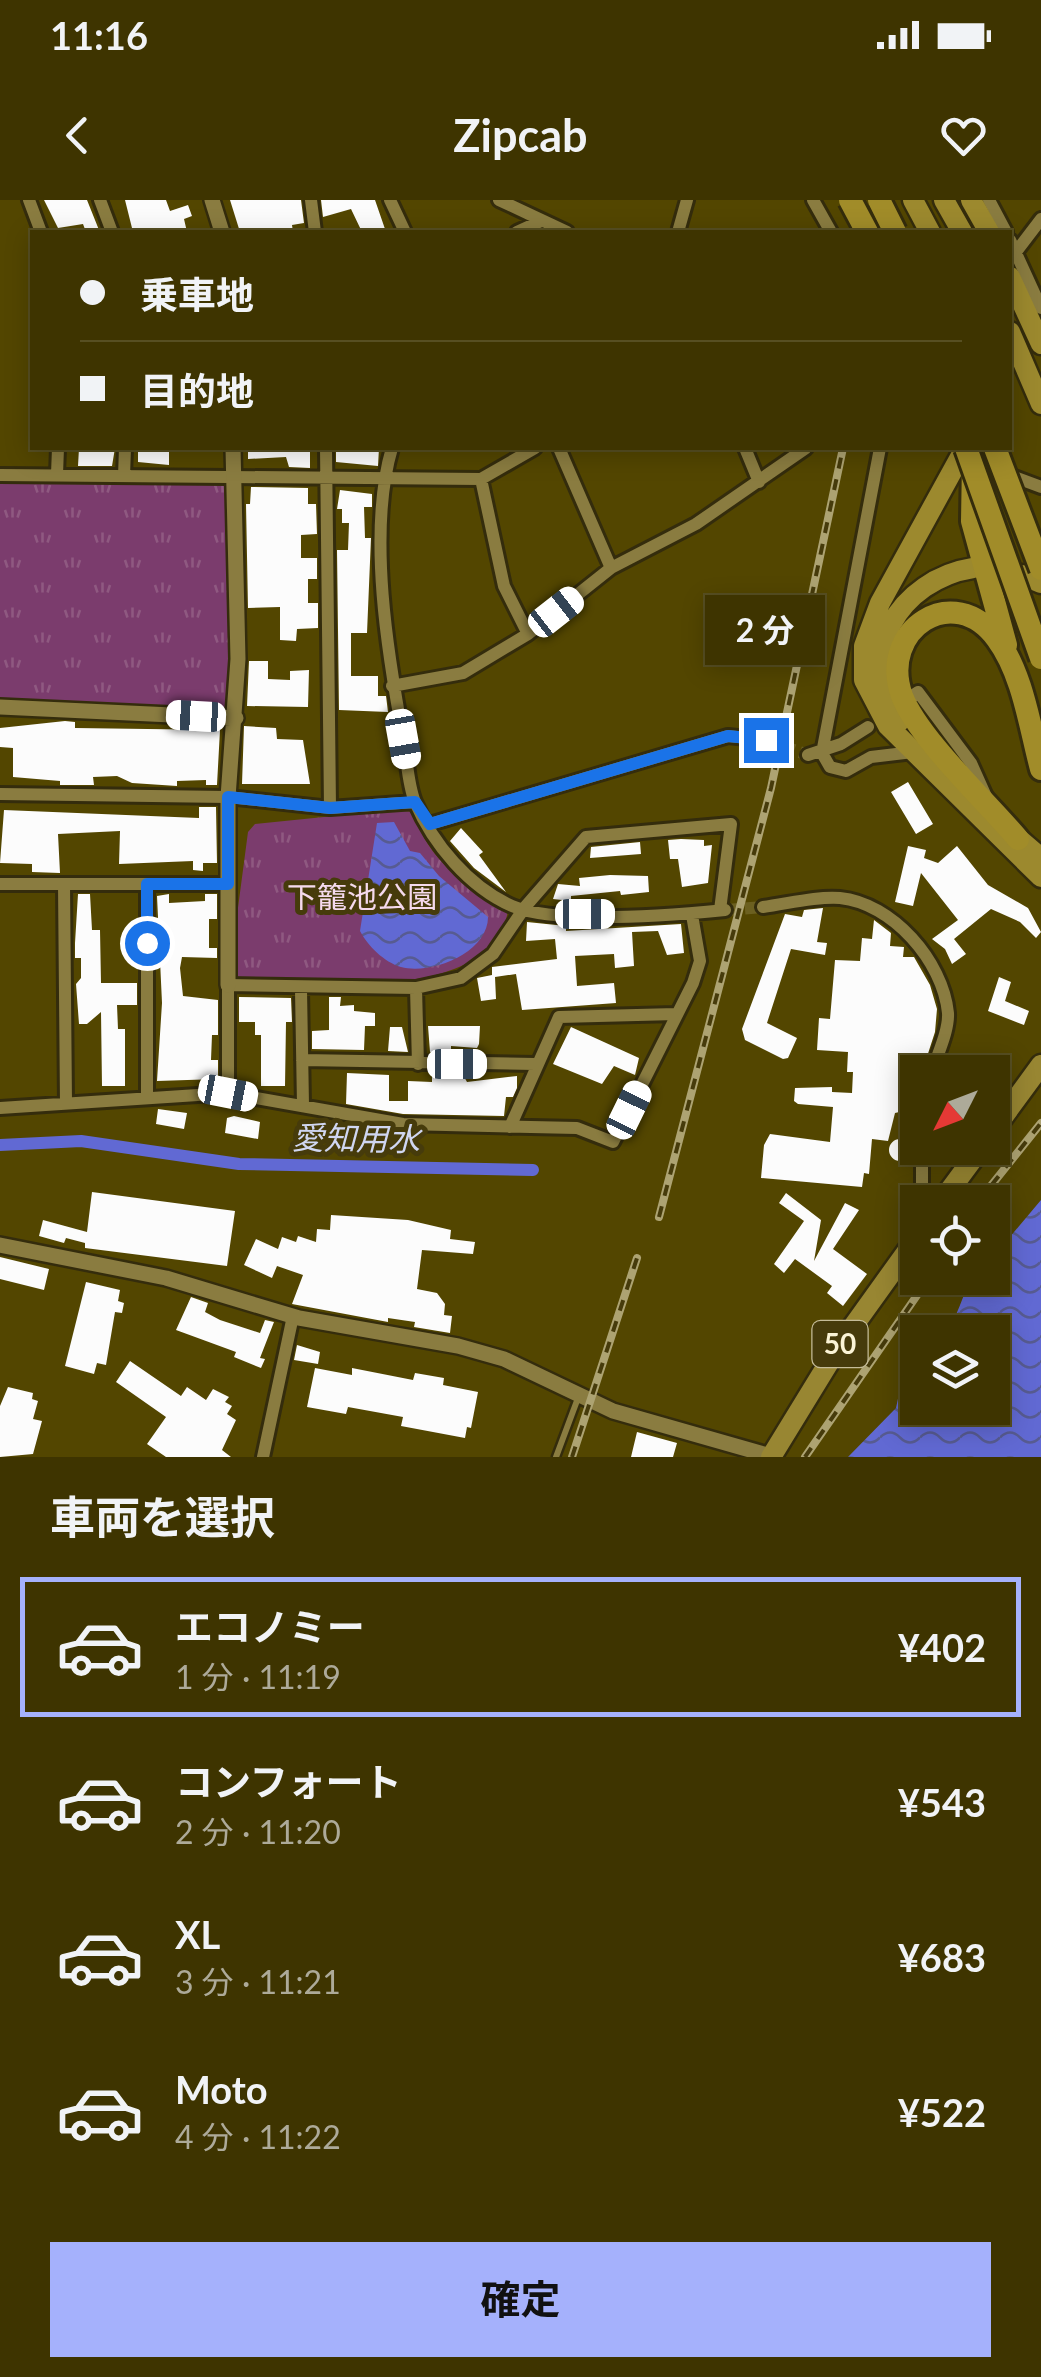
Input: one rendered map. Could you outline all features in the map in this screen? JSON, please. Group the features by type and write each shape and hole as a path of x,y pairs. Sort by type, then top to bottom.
{"highway":[{"path":"850,200 865,230"},
{"path":"879,200 894,230"},
{"path":"913,200 929,230"},
{"path":"944,200 961,230"},
{"path":"971,200 987,230"},
{"path":"1012,282 1041,344"},
{"path":"1012,337 1041,404"},
{"path":"964,450 880,603 864,646 864,680 870,697 912,752 1041,877"},
{"path":"966,450 1041,658"},
{"path":"977,450 969,496 972,521 1041,770"},
{"path":"995,458 1035,576"},
{"path":"974,568 940,576 902,604 883,640 880,670 887,698 908,731 1041,858"},
{"path":"1014,672 997,638 964,614 925,620 913,628 899,651 898,681 909,710 1018,838"}],"main road":[{"path":"1010,1108 1041,1065"},
{"name":"50","path":"771,1456 838,1346 900,1261"}],"street":[{"path":"29,200 40,230"},
{"path":"100,200 111,230"},
{"path":"212,200 221,230"},
{"path":"390,200 405,230"},
{"path":"499,200 563,230"},
{"path":"679,230 687,200"},
{"path":"813,200 830,230"},
{"path":"866,230 869,200"},
{"path":"989,200 1005,230"},
{"path":"313,201 315,230"},
{"path":"1041,219 1013,246 1041,308"},
{"path":"522,230 541,220"},
{"path":"57,474 58,450"},
{"path":"124,476 125,450"},
{"path":"228,1093 228,797 236,718 232,450"},
{"path":"326,450 330,808"},
{"path":"228,985 301,990 416,988 448,983 476,969 494,954 525,907 586,837 731,824 724,910 692,916 556,914 525,907 514,907 451,861 415,802 392,686 386,642 384,475 391,450"},
{"path":"0,475 481,478 531,450"},
{"path":"559,450 611,568"},
{"path":"745,450 759,482"},
{"path":"815,754 880,450"},
{"path":"392,686 463,673 528,634 611,568 696,524 759,482 791,453"},
{"path":"995,458 1041,487"},
{"path":"481,478 504,586 528,634"},
{"path":"915,694 971,764 984,784 989,804"},
{"path":"0,707 236,718"},
{"path":"815,754 868,727"},
{"path":"430,824 728,736 766,740"},
{"path":"815,754 830,767 846,771 871,757 912,752"},
{"path":"0,794 228,797 330,808 415,802"},
{"path":"0,884 228,884"},
{"path":"64,884 66,1104"},
{"path":"147,884 147,1098"},
{"path":"763,907 836,897 868,903 894,919 940,980 948,1017 937,1055"},
{"path":"0,1108 228,1093 403,1124 576,1128 613,1142 700,961 692,916"},
{"path":"416,988 418,1064"},
{"path":"301,990 303,1105"},
{"path":"510,1127 559,1017 676,1014"},
{"path":"302,1060 535,1064"},
{"path":"1010,1095 1017,1098"},
{"path":"0,1244 166,1278 293,1316 504,1359 613,1411 771,1456"},
{"path":"263,1457 293,1316"}],"lane":[{"path":"556,1457 578,1396"}],"green space":[{"path":"0,476 233,476 236,718 0,707"},
{"name":"下籠池公園","path":"393,810 414,812 438,858 464,882 508,911 494,942 468,963 432,976 391,982 235,981 229,976 248,832 255,824"}],"water":[{"path":"394,822 410,851 420,853 439,876 488,917 479,941 442,964 413,969 395,965 377,953 360,931 377,823"},
{"path":"1041,1200 1041,1457 848,1457 896,1408 900,1389 900,1425 1010,1425 1010,1315 955,1315 964,1295 1010,1295 1010,1237"}],"building":[{"path":"44,200 87,200 99,230 85,230 83,224 58,228"},
{"path":"125,200 166,200 170,211 188,205 192,216 184,219 187,230 132,230"},
{"path":"230,200 301,200 304,223 292,225 293,230 239,230"},
{"path":"321,200 375,200 385,229 361,230 351,209 323,217"},
{"path":"79,450 115,450 112,466 78,466"},
{"path":"138,450 169,450 169,465 138,462"},
{"path":"248,450 310,450 310,468 289,467 286,457 248,459"},
{"path":"336,450 379,450 378,466 336,462"},
{"path":"251,487 308,488 308,504 316,504 317,534 301,535 301,558 317,558 317,579 308,579 308,603 318,603 318,628 297,629 296,641 280,640 280,607 248,608 246,504 250,504"},
{"path":"340,490 372,494 372,507 364,507 365,538 371,538 367,633 351,633 351,676 378,676 378,696 386,696 388,712 339,710 337,550 348,550 349,523 342,523 342,509 337,509"},
{"path":"249,661 268,661 268,679 290,680 290,671 309,670 308,707 247,706"},
{"path":"75,722 75,728 220,730 217,785 206,785 206,780 177,781 177,786 132,783 117,776 93,777 94,785 60,785 60,781 13,777 13,748 0,747 0,728"},
{"path":"244,726 276,728 277,739 303,740 310,784 242,784"},
{"path":"908,782 933,824 916,834 891,792"},
{"path":"199,807 216,807 217,863 203,863 203,871 193,870 193,861 119,864 120,831 58,834 60,873 32,872 32,864 0,863 4,810 199,818"},
{"path":"461,828 483,852 479,855 506,892 474,868 450,841"},
{"path":"668,840 704,840 704,846 712,845 708,883 682,887 678,859 670,859"},
{"path":"640,842 641,854 590,858 591,847"},
{"path":"908,846 926,850 924,858 938,863 957,846 988,885 1028,908 1041,932 1036,938 1020,922 991,909 954,939 966,954 952,964 945,949 932,939 958,920 921,873 913,906 895,902"},
{"path":"648,876 649,892 571,896 571,901 553,899 558,884 580,886 579,878"},
{"path":"78,894 90,894 92,930 100,930 101,983 137,983 137,1005 117,1005 118,1029 125,1029 125,1086 102,1086 101,1012 87,1024 79,1024 76,984 81,978 81,958 75,958"},
{"path":"169,894 169,903 205,901 205,894 217,894 217,919 209,919 209,948 217,948 217,958 182,957 180,968 183,996 218,1000 218,1035 212,1035 211,1060 218,1060 218,1079 157,1081 162,1003 157,896"},
{"path":"823,908 817,942 827,943 825,955 791,949 767,1023 797,1038 788,1058 783,1059 745,1040 742,1029 785,914 802,917 804,910"},
{"path":"874,920 891,933 890,946 904,947 903,957 914,957 930,985 937,1009 928,1055 900,1055 900,1112 895,1113 888,1141 872,1139 869,1174 864,1173 862,1187 761,1178 764,1145 770,1134 830,1142 833,1107 798,1104 794,1101 795,1088 832,1087 832,1092 852,1093 853,1072 847,1072 848,1052 817,1050 819,1018 830,1019 835,960 860,961 862,938 872,939"},
{"path":"527,922 566,926 566,931 681,924 684,953 667,955 658,931 632,932 634,966 615,968 614,954 575,956 577,986 614,983 616,1003 522,1010 516,974 495,977 496,999 481,1001 477,978 492,975 492,967 557,959 555,939 526,941"},
{"path":"999,977 1011,982 1005,1001 1029,1011 1024,1025 988,1011"},
{"path":"239,997 291,998 292,1022 286,1022 285,1086 261,1086 261,1035 255,1035 255,1022 239,1022"},
{"path":"329,997 341,997 340,1006 354,1005 354,1011 375,1013 375,1026 365,1026 364,1050 312,1049 312,1031 329,1030"},
{"path":"428,1026 480,1026 479,1044 477,1048 451,1046 451,1053 430,1052"},
{"path":"390,1027 402,1027 408,1052 388,1051"},
{"path":"571,1027 639,1058 635,1075 614,1066 602,1084 553,1064"},
{"path":"347,1073 389,1075 389,1101 408,1101 408,1081 432,1082 432,1076 452,1073 462,1073 467,1082 517,1076 517,1088 513,1097 506,1097 504,1116 403,1114 346,1104"},
{"path":"158,1109 187,1113 184,1129 156,1124"},
{"path":"227,1118 260,1122 258,1139 225,1133"},
{"path":"900,1139 900,1161 892,1158 889,1150"},
{"path":"92,1192 235,1211 227,1266 85,1248 85,1243 66,1238 64,1243 39,1236 43,1220 87,1232"},
{"path":"786,1193 821,1220 814,1261 845,1203 859,1210 833,1249 867,1274 843,1306 827,1293 832,1286 795,1259 784,1273 774,1264 804,1221 779,1203"},
{"path":"331,1215 408,1220 451,1230 450,1239 475,1242 473,1254 422,1250 417,1289 437,1293 445,1304 444,1315 452,1316 450,1333 414,1327 415,1322 388,1318 388,1322 292,1304 303,1275 277,1266 272,1278 244,1265 256,1239 278,1249 282,1237 296,1242 298,1236 316,1242 317,1229 330,1230"},
{"path":"0,1257 49,1269 44,1290 0,1279"},
{"path":"86,1282 120,1290 118,1301 124,1303 122,1313 115,1312 106,1365 97,1363 94,1374 65,1366"},
{"path":"191,1297 208,1303 205,1312 220,1320 260,1333 265,1320 274,1322 260,1358 265,1359 261,1368 234,1357 236,1352 176,1330"},
{"path":"297,1345 320,1352 318,1364 294,1360"},
{"path":"130,1361 181,1396 187,1387 206,1400 213,1389 229,1397 225,1402 232,1406 227,1414 236,1420 222,1450 231,1457 166,1457 147,1444 166,1417 116,1382"},
{"path":"315,1368 352,1375 352,1368 413,1380 415,1373 444,1378 443,1385 478,1392 471,1428 467,1427 465,1438 401,1426 403,1417 348,1407 346,1414 307,1407"},
{"path":"8,1387 33,1393 32,1399 38,1401 33,1419 42,1421 33,1454 0,1457 0,1406"},
{"path":"637,1432 677,1443 673,1457 631,1457"}],"waterway":[{"name":"愛知用水","path":"0,1145 81,1141 239,1164 533,1170"}],"tunnel":[{"path":"766,740 808,755"},
{"path":"727,910 763,907"}],"railway":[{"path":"884,230 889,200"},
{"path":"659,1217 771,788 843,450"},
{"path":"992,1185 1041,1123"},
{"path":"572,1457 637,1258"},
{"path":"805,1457 917,1295"}],"route":[{"path":"147,943 147,884 228,884 228,797 330,808 415,802 430,824 728,736 766,740"}]}
